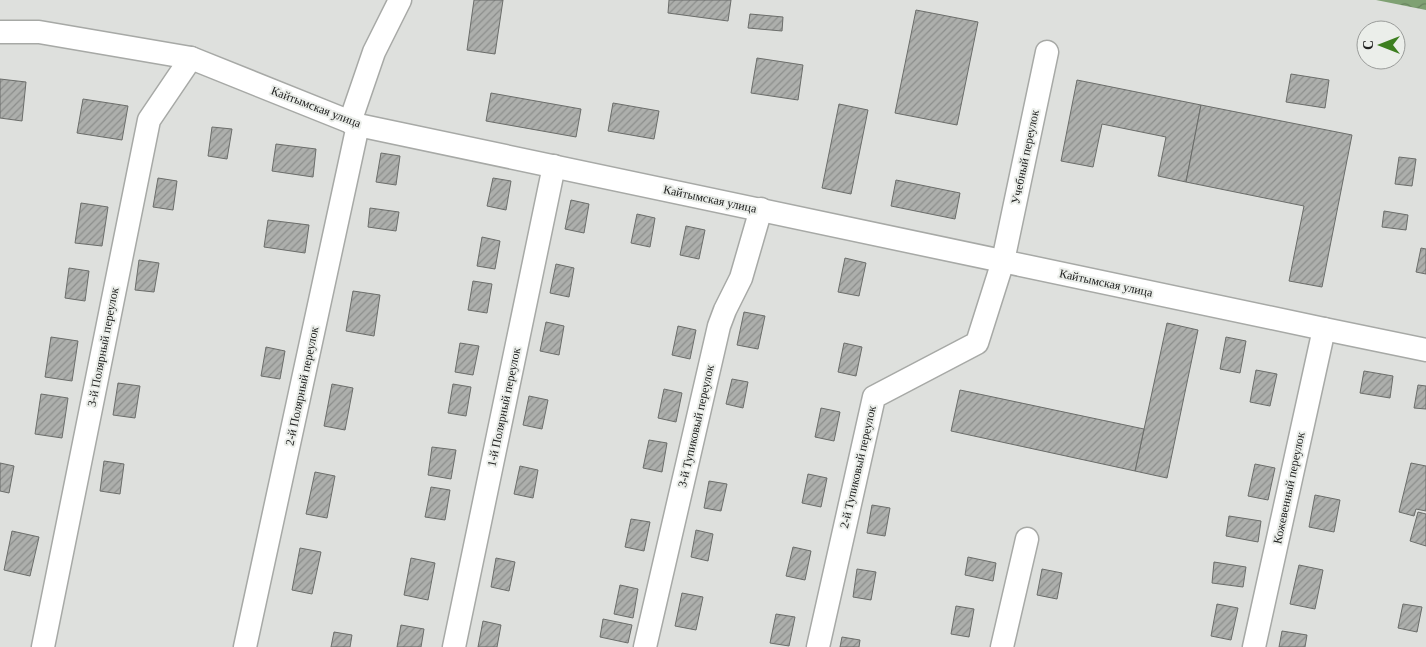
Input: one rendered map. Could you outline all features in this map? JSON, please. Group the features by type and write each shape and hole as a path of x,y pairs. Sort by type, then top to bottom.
{"street":[{"name":"2-й Полярный переулок","path":"245,647 354,123 374,52 400,0"},
{"name":"Кайтымская улица","path":"0,32 39,32 191,58 354,123 1426,350"},
{"name":"Учебный переулок","path":"1003,261 1047,52"},
{"name":"3-й Полярный переулок","path":"43,647 149,120 191,58"},
{"name":"1-й Полярный переулок","path":"454,647 554,166"},
{"name":"3-й Тупиковый переулок","path":"645,647 719,326 741,278 761,209"},
{"name":"2-й Тупиковый переулок","path":"818,647 874,397 977,343 1003,261"},
{"name":"Кожевенный переулок","path":"1254,647 1324,329"},
{"path":"1002,647 1027,539"}],"water":[{"path":"1376,0 1426,0 1426,10"}],"building":[{"path":"474,0 503,0 495,54 467,50"},
{"path":"669,0 731,0 728,21 668,13"},
{"path":"916,10 978,22 957,125 895,113"},
{"path":"750,14 783,17 782,31 748,28"},
{"path":"757,58 803,65 798,100 751,93"},
{"path":"1291,74 1329,80 1325,108 1286,102"},
{"path":"0,79 26,82 22,121 0,118"},
{"path":"1077,80 1201,105 1186,182 1158,176 1166,137 1102,124 1093,167 1061,161"},
{"path":"491,93 581,109 576,137 486,121"},
{"path":"83,99 128,106 122,140 77,133"},
{"path":"613,103 659,111 654,139 608,131"},
{"path":"839,104 868,110 851,194 822,188"},
{"path":"1201,105 1352,135 1322,287 1289,281 1304,206 1186,182"},
{"path":"212,127 232,129 227,159 208,156"},
{"path":"276,144 316,149 313,177 272,171"},
{"path":"381,153 400,156 396,185 376,182"},
{"path":"1399,157 1416,159 1412,186 1395,184"},
{"path":"158,178 177,181 173,210 153,207"},
{"path":"493,178 511,181 506,210 487,206"},
{"path":"896,180 960,193 955,219 891,206"},
{"path":"571,200 589,204 584,233 565,229"},
{"path":"81,203 108,207 102,246 75,243"},
{"path":"370,208 399,212 396,231 368,227"},
{"path":"1384,211 1408,215 1406,230 1382,227"},
{"path":"637,214 655,218 650,247 631,243"},
{"path":"268,220 309,225 305,253 264,247"},
{"path":"686,226 705,230 699,259 680,255"},
{"path":"482,237 500,241 495,269 477,266"},
{"path":"1421,248 1426,249 1426,274 1416,272"},
{"path":"845,258 866,263 859,296 838,292"},
{"path":"139,260 159,263 154,292 135,290"},
{"path":"556,264 574,268 569,297 550,293"},
{"path":"69,268 89,271 85,301 65,298"},
{"path":"473,281 492,284 487,313 468,310"},
{"path":"353,291 380,295 374,336 346,331"},
{"path":"744,312 765,316 758,349 737,345"},
{"path":"546,322 564,326 559,355 540,351"},
{"path":"1167,323 1198,330 1167,478 1135,471"},
{"path":"678,326 696,330 690,359 672,355"},
{"path":"51,337 78,341 72,381 45,377"},
{"path":"1226,337 1246,341 1240,373 1220,369"},
{"path":"460,343 479,346 473,375 455,372"},
{"path":"844,343 862,347 856,376 838,372"},
{"path":"266,347 285,351 280,379 261,376"},
{"path":"1256,370 1277,374 1270,406 1250,402"},
{"path":"1364,371 1393,376 1390,398 1360,393"},
{"path":"732,379 748,382 743,408 726,404"},
{"path":"118,383 140,386 135,418 113,415"},
{"path":"332,384 353,388 345,430 324,426"},
{"path":"453,384 471,387 466,416 448,413"},
{"path":"1418,385 1426,386 1426,409 1414,408"},
{"path":"664,389 682,393 676,422 658,418"},
{"path":"960,390 1144,429 1135,471 951,431"},
{"path":"41,394 68,398 62,438 35,434"},
{"path":"529,396 548,400 542,429 523,425"},
{"path":"821,408 840,412 834,441 815,437"},
{"path":"649,440 667,443 662,472 643,468"},
{"path":"432,447 456,450 451,479 428,475"},
{"path":"104,461 124,464 120,494 100,491"},
{"path":"0,463 14,466 9,493 0,491"},
{"path":"1411,463 1426,466 1426,511 1416,509 1414,516 1399,512"},
{"path":"1255,464 1275,468 1268,500 1248,496"},
{"path":"520,466 538,470 533,498 514,494"},
{"path":"315,472 335,476 327,518 306,514"},
{"path":"808,474 827,478 821,507 802,503"},
{"path":"709,481 727,484 721,511 704,508"},
{"path":"431,487 450,490 445,520 425,517"},
{"path":"1315,495 1340,500 1334,532 1309,527"},
{"path":"872,505 890,508 885,536 867,533"},
{"path":"1418,512 1426,514 1426,546 1410,541"},
{"path":"1229,516 1261,521 1258,542 1226,536"},
{"path":"631,519 650,522 644,551 625,547"},
{"path":"696,530 713,534 708,561 691,557"},
{"path":"12,531 39,537 30,576 4,570"},
{"path":"793,547 811,551 805,580 786,576"},
{"path":"300,548 321,552 312,594 292,590"},
{"path":"968,557 996,563 993,581 965,575"},
{"path":"411,558 435,563 428,600 404,595"},
{"path":"496,558 515,562 509,591 491,587"},
{"path":"1214,562 1246,567 1243,587 1212,583"},
{"path":"1299,565 1323,570 1315,609 1290,604"},
{"path":"857,569 876,572 871,600 853,597"},
{"path":"1042,569 1062,573 1057,599 1037,595"},
{"path":"620,585 638,589 633,618 614,614"},
{"path":"682,593 703,597 696,630 675,626"},
{"path":"1217,604 1238,608 1231,640 1211,636"},
{"path":"1403,604 1422,607 1417,632 1398,628"},
{"path":"956,606 974,609 969,637 951,634"},
{"path":"776,614 795,617 789,646 770,643"},
{"path":"603,619 632,625 628,643 600,637"},
{"path":"483,621 501,625 497,647 478,647"},
{"path":"401,625 424,629 421,647 397,647"},
{"path":"1282,631 1307,635 1305,647 1279,647"},
{"path":"334,632 352,635 350,647 331,647"},
{"path":"842,637 860,640 859,647 840,647"}]}
